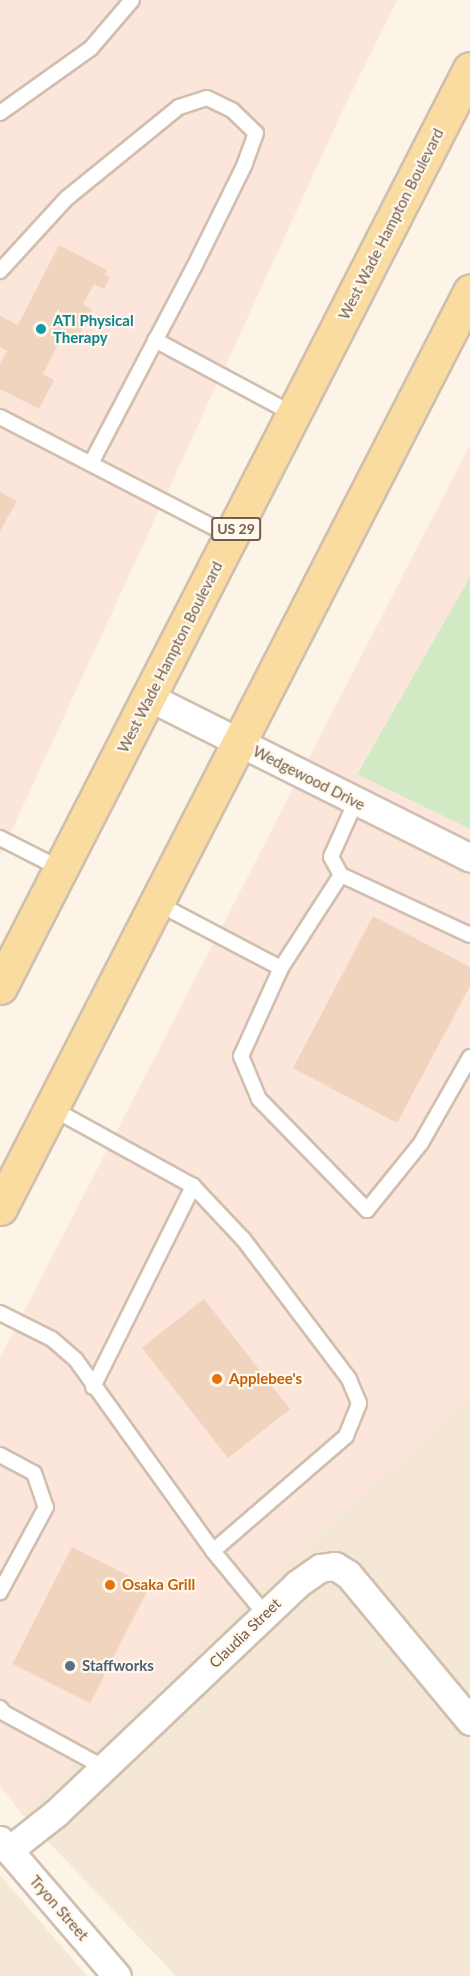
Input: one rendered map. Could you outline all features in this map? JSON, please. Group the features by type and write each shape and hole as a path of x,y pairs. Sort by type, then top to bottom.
{"main road":[{"name":"West Wade Hampton Boulevard","path":"0,987 470,69"},
{"path":"0,1208 470,292"}],"street":[{"name":"Wedgewood Drive","path":"149,697 470,858"},
{"name":"Claudia Street","path":"4,1845 56,1813 297,1584 320,1568 335,1566 348,1574 470,1721"},
{"name":"Tryon Street","path":"4,1845 117,1976"}],"lane":[{"path":"0,113 92,48 132,0"},
{"path":"0,271 67,198 179,107 207,98 232,110 256,133 245,164 91,463"},
{"path":"155,340 293,414"},
{"path":"0,417 232,537"},
{"path":"357,801 331,857 341,875 470,935"},
{"path":"0,838 61,869"},
{"path":"341,875 281,968 241,1056 259,1099 366,1209 421,1143 470,1057"},
{"path":"157,903 281,968"},
{"path":"51,1108 193,1186 250,1248 349,1379 359,1403 346,1436 213,1551"},
{"path":"93,1387 193,1186"},
{"path":"0,1313 52,1339 76,1360 93,1387 213,1551 265,1614"},
{"path":"0,1455 34,1473 46,1507 0,1592"},
{"path":"0,1708 4,1713 103,1767"}],"shaded area":[{"path":"0,0 397,0 342,112 0,856"},
{"path":"470,445 470,577 357,773 470,829 470,1395 208,1635 21,1813 0,1786 0,1358"},
{"path":"470,1395 470,1976 176,1976 21,1813 208,1635"},
{"path":"0,1875 87,1976 0,1976"}],"green space":[{"path":"470,577 470,829 357,774"}],"building":[{"name":"ATI Physical Therapy","path":"59,245 107,270 105,274 110,277 104,289 94,284 83,304 92,310 77,339 64,333 43,374 54,380 39,409 0,389 0,364 7,351 0,347 0,316 18,325"},
{"path":"0,492 17,501 0,531"},
{"path":"373,916 470,967 470,986 397,1123 293,1068"},
{"name":"Applebee's","path":"204,1299 290,1409 228,1458 142,1348"},
{"path":"72,1547 150,1586 90,1703 13,1664"}],"place":[{"name":"ATI Physical Therapy","path":"41,329"},
{"name":"Applebee's","path":"217,1379"},
{"name":"Osaka Grill","path":"110,1585"},
{"name":"Staffworks","path":"70,1666"}]}
